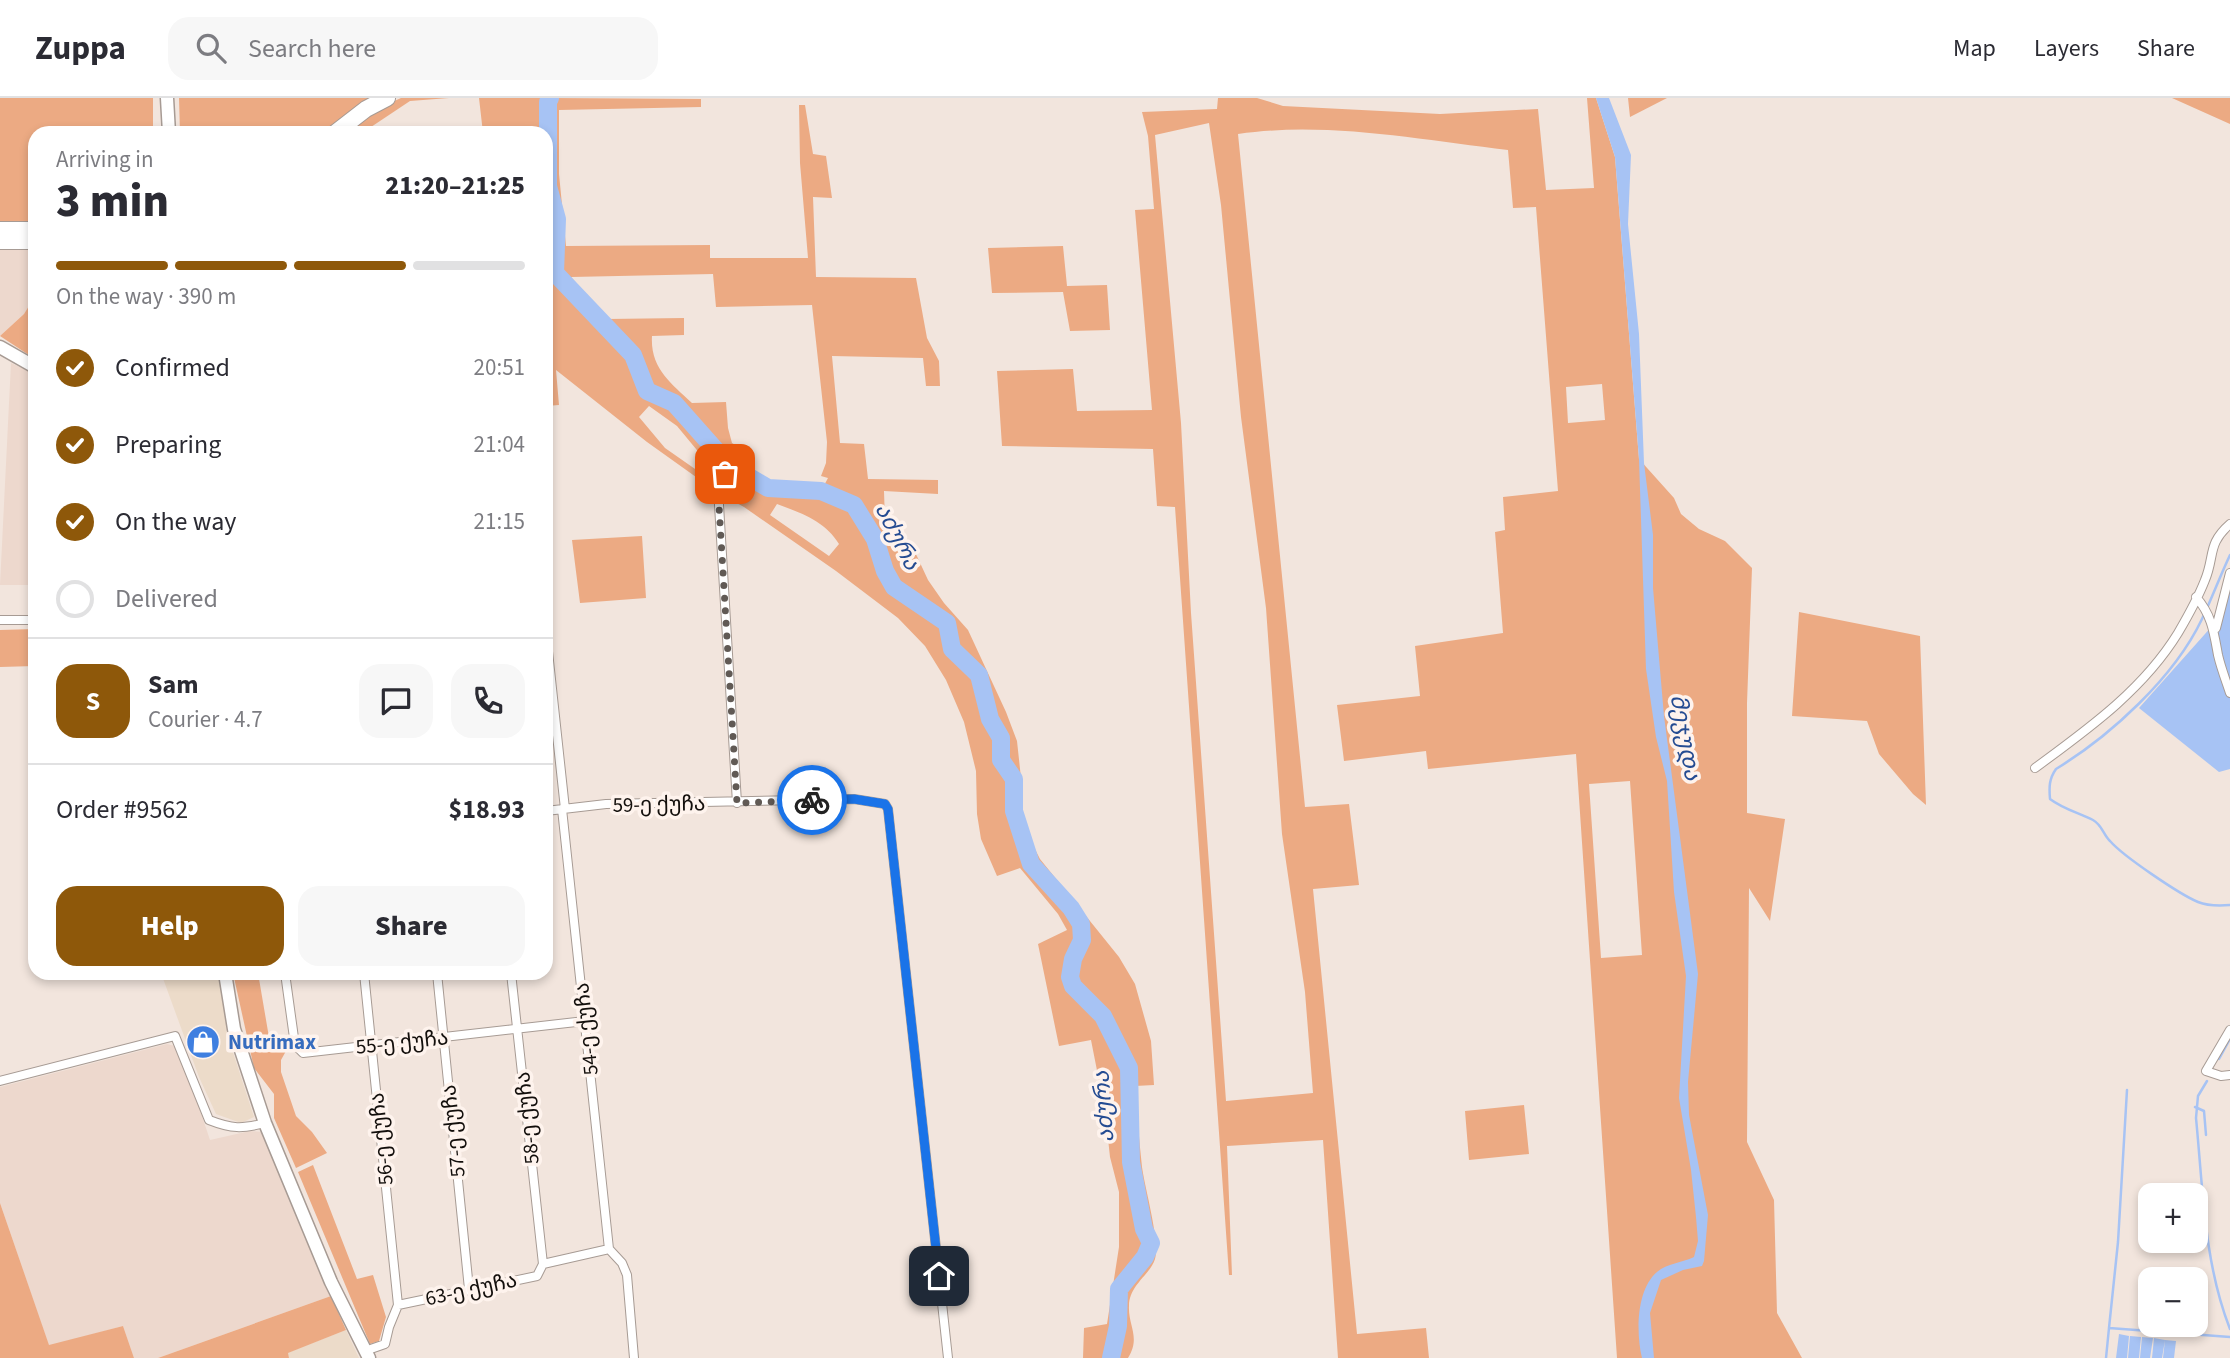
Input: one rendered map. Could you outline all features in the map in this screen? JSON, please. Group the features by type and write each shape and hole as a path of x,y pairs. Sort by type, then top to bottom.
{"highway":[{"path":"344,126 366,109 387,98"},
{"path":"0,230 28,230"},
{"path":"0,241 28,241"}],"main road":[{"path":"167,98 169,126"},
{"path":"0,347 28,363"},
{"path":"226,980 234,1029 265,1123 331,1282 367,1354"}],"street":[{"path":"725,474 719,484 719,506 737,803"},
{"path":"2035,768 2117,705 2150,671 2177,634 2206,579 2216,538 2230,527"},
{"path":"2215,631 2230,572"},
{"path":"2196,597 2208,612 2215,631 2230,694"},
{"path":"0,621 28,620"},
{"name":"54-ე ქუჩა","path":"553,707 609,1249"},
{"name":"59-ე ქუჩა","path":"553,810 607,804 854,799 885,804 888,809 948,1358"},
{"name":"55-ე ქუჩა","path":"286,980 295,1045 303,1053 585,1021"},
{"name":"56-ე ქუჩა","path":"365,980 398,1305"},
{"name":"57-ე ქუჩა","path":"438,980 470,1289"},
{"name":"58-ე ქუჩა","path":"512,980 543,1264"},
{"path":"2230,1030 2206,1071 2221,1076 2230,1075"},
{"path":"0,1081 175,1036 209,1120 227,1127 244,1129 265,1123"},
{"path":"609,1249 622,1263 627,1275 635,1358"},
{"name":"63-ე ქუჩა","path":"367,1354 385,1344 398,1305 537,1276 543,1264 609,1249"}],"shaded area":[{"path":"0,98 153,98 153,126 28,126 28,223 0,224"},
{"path":"179,98 380,98 337,126 180,126"},
{"path":"401,98 449,98 410,101 372,126 353,126 375,110"},
{"path":"479,98 549,98 546,103 546,126 482,126"},
{"path":"553,98 701,99 701,107 559,110 559,174 566,246 710,245 710,258 808,258 800,163 799,105 805,105 813,154 826,156 832,198 813,197 816,277 916,278 927,338 939,361 940,386 926,386 923,358 832,356 840,443 864,444 868,479 938,480 938,494 884,491 885,521 915,552 928,580 968,630 1006,712 1017,741 1024,828 1040,859 1119,957 1135,984 1151,1041 1154,1085 1135,1086 1142,1167 1156,1251 1152,1265 1132,1292 1130,1299 1129,1313 1134,1344 1128,1358 1083,1358 1084,1328 1107,1324 1119,1247 1119,1192 1110,1157 1105,1111 1091,1040 1059,1046 1038,944 1067,930 1058,914 1020,868 997,876 981,839 977,814 976,771 964,722 946,680 925,646 898,618 836,571 744,507 722,495 722,485 733,467 769,488 821,491 828,478 821,476 826,463 827,442 812,305 716,307 713,274 571,277 607,319 684,318 684,335 652,336 654,357 663,374 692,403 726,402 732,443 752,455 740,456 731,463 676,400 649,389 633,350 558,273 559,218 553,195 553,126 550,126 550,103","holes":["777,504 812,519 827,529 839,544 829,556 770,515"]},
{"path":"1218,98 1257,98 1283,106 1440,114 1538,109 1546,190 1594,188 1587,98 1596,98 1615,157 1639,459 1674,498 1681,514 1699,529 1725,541 1752,568 1747,703 1747,813 1785,819 1770,921 1749,888 1747,1142 1774,1200 1777,1313 1802,1358 1617,1358 1576,754 1428,769 1426,751 1344,761 1337,705 1420,696 1415,646 1503,633 1495,532 1505,530 1503,497 1558,491 1536,207 1513,208 1508,150 1373,133 1305,130 1238,134 1305,807 1349,804 1359,885 1313,889 1357,1334 1426,1328 1429,1358 1338,1358 1323,1140 1227,1146 1232,1275 1229,1275 1175,507 1157,506 1153,449 1002,446 997,371 1073,369 1077,411 1152,410 1135,210 1154,209 1148,136 1142,112 1217,109","holes":["1209,123 1221,205 1241,417 1266,608 1282,834 1305,992 1313,1093 1226,1101 1191,613 1181,423 1155,135","1602,384 1605,420 1568,423 1566,387","1630,781 1642,955 1601,958 1589,784"]},
{"path":"1628,98 1667,98 1630,117"},
{"path":"2172,98 2230,98 2230,124"},
{"path":"0,246 28,246 28,307 0,336"},
{"path":"1063,246 1067,286 1107,285 1110,330 1070,331 1063,292 992,293 988,248"},
{"path":"553,275 630,357 645,393 673,406 729,467 720,478 677,426 649,406 639,417 665,448 718,485 717,492 647,442 556,370 559,405 553,405"},
{"path":"28,307 28,354 0,336"},
{"path":"11,363 28,371 28,585 0,585"},
{"path":"642,536 646,598 580,603 572,540"},
{"path":"1799,612 1920,636 1926,805 1913,794 1879,754 1867,721 1792,716"},
{"path":"28,629 28,666 0,667 0,630"},
{"path":"164,980 222,980 227,1034 254,1117 241,1123 216,1114 199,1077"},
{"path":"235,980 259,980 271,1049 293,1046 281,1060 281,1072 296,1116 327,1153 296,1168 274,1118 274,1094 254,1068"},
{"path":"167,1044 179,1047 210,1140 250,1131 263,1132 331,1296 158,1358 134,1358 123,1326 49,1346 0,1203 0,1087"},
{"path":"1524,1105 1529,1154 1469,1160 1465,1111"},
{"path":"313,1165 357,1279 373,1275 386,1317 379,1341 370,1344 298,1172"},
{"path":"0,1203 49,1345 123,1326 134,1358 0,1358"},
{"path":"331,1296 346,1330 288,1353 289,1358 158,1358"},
{"path":"346,1330 359,1358 289,1358 287,1353"}],"water":[{"path":"1596,98 1609,98 1631,155 1628,224 1639,334 1644,463 1653,535 1653,588 1664,716 1698,974 1688,1082 1689,1115 1708,1215 1704,1261 1702,1266 1683,1270 1661,1280 1650,1313 1654,1358 1642,1358 1640,1348 1639,1312 1645,1290 1661,1269 1694,1257 1698,1241 1691,1170 1679,1098 1686,976 1674,892 1667,781 1656,737 1646,669 1639,459 1615,157"},
{"path":"2230,593 2230,769 2219,772 2139,708 2221,616 2224,599"},
{"path":"2119,1334 2129,1336 2127,1358 2116,1358"},
{"path":"2130,1336 2141,1337 2139,1358 2128,1358"},
{"path":"2142,1337 2153,1338 2150,1358 2140,1358"},
{"path":"2154,1338 2165,1340 2162,1358 2152,1358"},
{"path":"2165,1340 2176,1341 2174,1358 2163,1358"}],"waterway":[{"name":"აძურა","path":"548,126 550,98"},
{"name":"აძურა","path":"553,204 557,219 555,273 633,355 647,391 674,403 729,465 768,488 821,491 854,505 875,539 885,571 894,587 947,623 952,649 979,675 990,719 1001,738 1001,760 1014,779 1014,811 1031,864 1071,908 1081,924 1082,940 1073,959 1070,977 1073,986 1103,1016 1129,1068 1131,1162 1144,1229 1151,1243 1145,1257 1119,1289 1118,1326 1111,1358"},
{"path":"2230,555 2202,619 2175,663 2119,723 2056,769 2050,791 2050,799 2096,822 2117,848 2165,883 2202,903 2230,905"},
{"path":"2219,1059 2230,1039"},
{"path":"2207,1081 2198,1096 2196,1118 2203,1199 2215,1278 2230,1329"},
{"path":"2109,1328 2118,1242 2127,1090"},
{"path":"2195,1107 2204,1111 2206,1135"},
{"path":"2106,1358 2109,1328 2230,1337"}],"way so far":[{"path":"725,474 719,484 719,506 737,803 812,800"}],"place":[{"name":"Nutrimax","path":"203,1042"}],"route":[{"path":"812,800 854,799 885,804 888,809 939,1276"}],"water label":[{"name":"მეჯუდა","path":"1686,737"}]}
